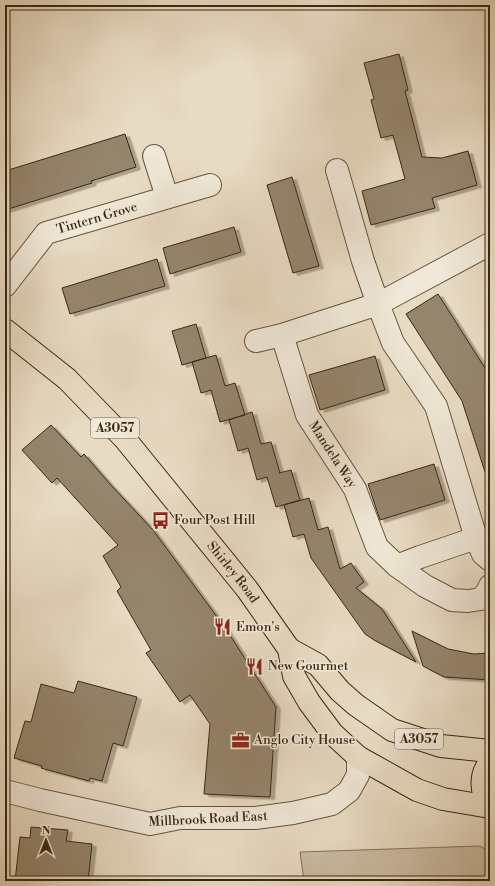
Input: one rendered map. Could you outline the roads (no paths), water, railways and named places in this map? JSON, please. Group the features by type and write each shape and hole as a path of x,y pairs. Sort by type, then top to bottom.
{"main road":[{"name":"Shirley Road","path":"5,330 67,379 125,439 247,589 289,649 294,676 309,702 332,733 358,756 417,790 443,799 490,807"},
{"name":"Shirley Road","path":"289,649 318,665 340,691 356,706 392,730 441,746 490,751"},
{"path":"490,763 486,767 483,777 483,789 486,799 490,804"}],"street":[{"path":"154,156 167,197"},
{"path":"337,170 363,261 393,343 436,406 476,538 483,554 490,560"},
{"name":"Tintern Grove","path":"5,286 46,233 210,185"},
{"path":"256,341 282,335 378,304 490,244"},
{"name":"Mandela Way","path":"282,335 307,415 355,489 377,547 397,566 425,586 452,600 468,601 481,599 490,586"},
{"path":"397,566 476,538"},
{"name":"Millbrook Road East","path":"5,790 40,800 150,824 180,818 263,817 293,813 332,804 349,791 358,776 358,756"}],"place":[{"name":"Four Post Hill","path":"161,520"},
{"name":"Emon's","path":"223,627"},
{"name":"New Gourmet","path":"255,666"},
{"name":"Anglo City House","path":"241,740"}]}
